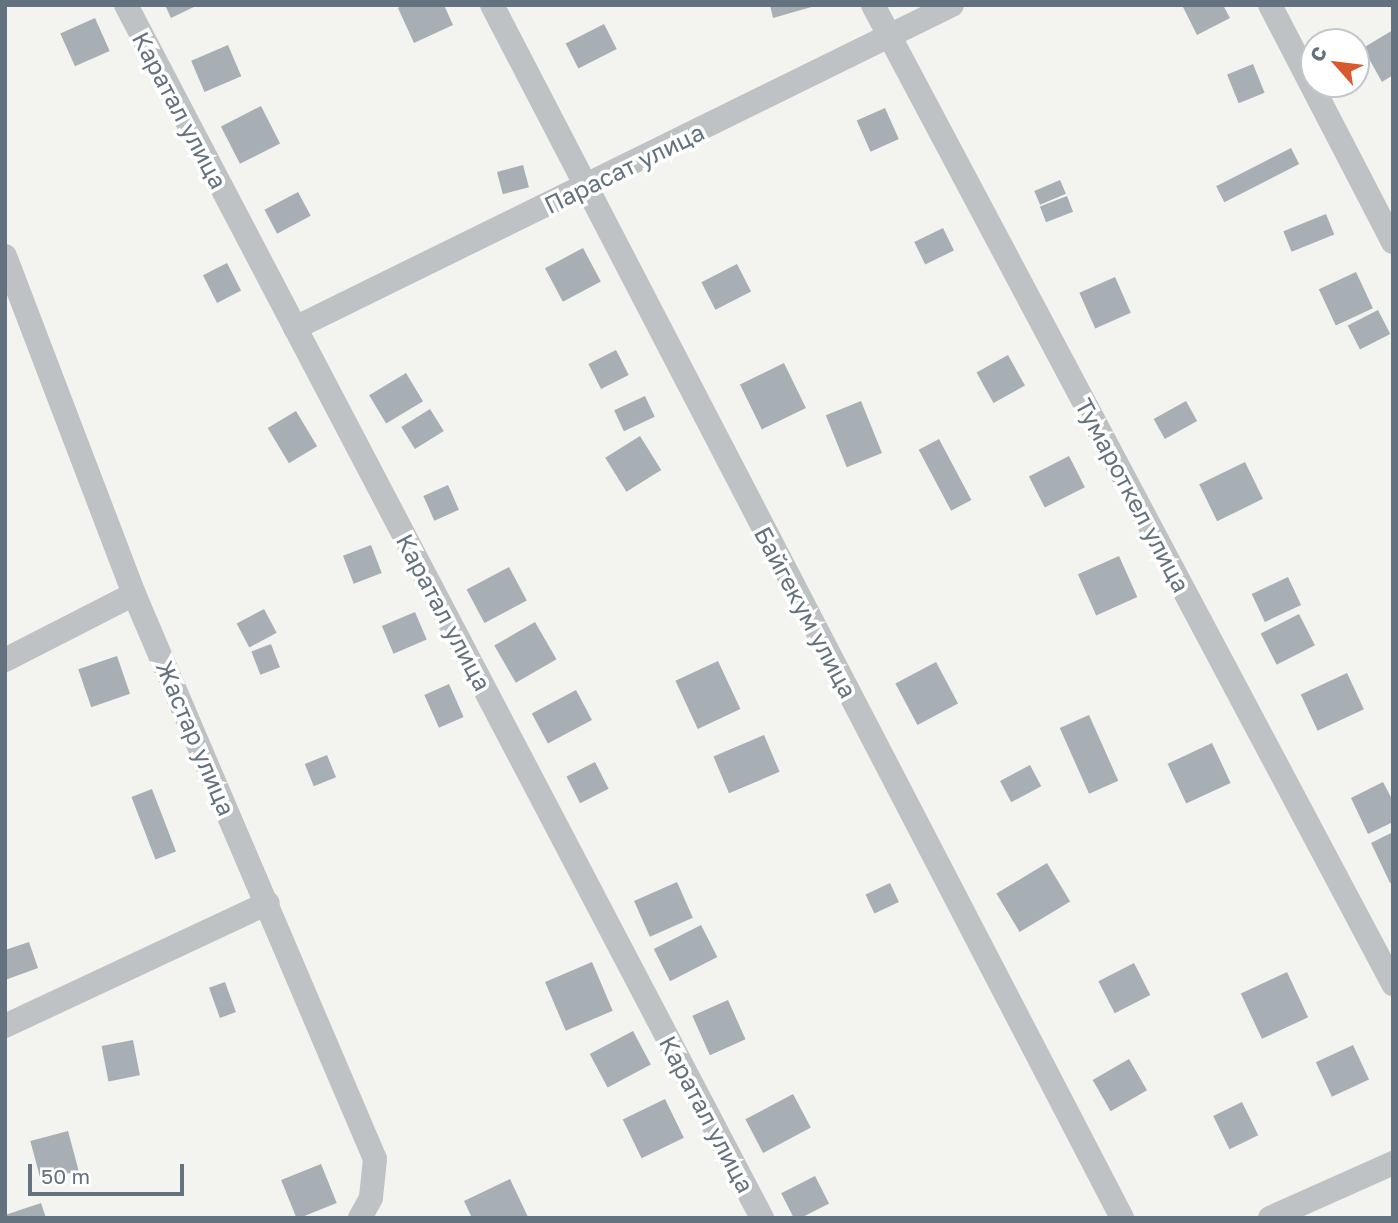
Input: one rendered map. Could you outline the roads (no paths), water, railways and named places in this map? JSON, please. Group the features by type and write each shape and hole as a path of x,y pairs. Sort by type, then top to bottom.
{"street":[{"name":"Каратал улица","path":"126,5 762,1218"},
{"name":"Байгекум улица","path":"492,5 1122,1218"},
{"name":"Тумароткел улица","path":"873,5 1393,984"},
{"name":"Парасат улица","path":"295,328 585,188 952,5"},
{"path":"1270,5 1393,242"},
{"name":"Жастар улица","path":"5,256 134,594 375,1159 372,1198 360,1218"},
{"path":"5,660 134,594"},
{"path":"5,1026 268,903"},
{"path":"1270,1218 1393,1163"}]}
